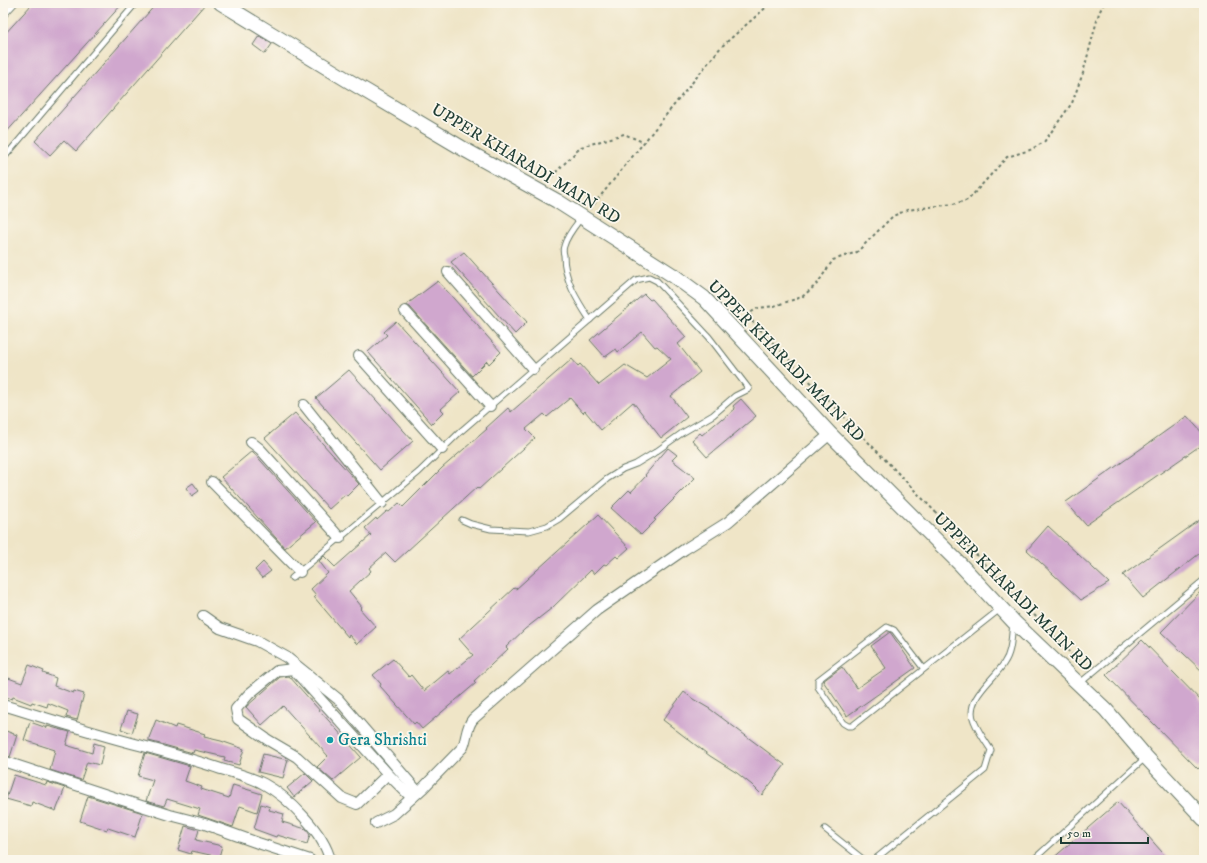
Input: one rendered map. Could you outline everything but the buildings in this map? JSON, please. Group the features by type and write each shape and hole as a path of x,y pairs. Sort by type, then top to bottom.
{"street":[{"name":"UPPER KHARADI MAIN RD","path":"221,3 349,81 582,217 674,276 704,298 830,434 960,564 1014,622 1106,710 1146,757 1204,819"},
{"path":"448,272 533,369"},
{"path":"405,312 490,406"},
{"path":"359,356 442,449"},
{"path":"304,405 382,503"},
{"path":"376,823 394,814 463,747 466,740 468,726 473,719 597,610 685,549 728,522 830,434"},
{"path":"251,442 260,449 340,538"},
{"path":"212,482 296,575"},
{"path":"203,616 220,628 257,641 286,657 338,699 415,795"},
{"path":"388,774 357,804 342,798 297,758 238,719 236,709 249,694 277,670 293,669 388,774 415,795"},
{"path":"3,705 89,732 179,755 254,779 274,791 294,807 316,831 327,848 330,860"},
{"path":"3,761 170,815 205,824 310,860"}],"lane":[{"path":"3,16 15,3"},
{"path":"3,159 136,3"},
{"path":"582,217 563,247 564,263 567,279 573,294 590,320"},
{"path":"296,575 419,472 490,406 636,280 649,277 657,281 709,337 749,390 735,396 713,415 682,433 654,453 607,479 559,520 547,526 529,532 492,529 462,520"},
{"path":"1079,684 1204,580"},
{"path":"924,669 894,630 888,627 818,680 817,683 818,687 843,723 848,726 852,726 924,669 1001,608"},
{"path":"874,860 985,770 991,750 973,720 972,710 974,702 980,692 1004,663 1008,654 1014,622"},
{"path":"1033,860 1146,757"},
{"path":"825,829 864,860"}],"path":[{"path":"582,217 721,47 771,3"},
{"path":"1091,674 752,321 750,313 758,308 774,306 802,297 817,284 833,260 857,252 893,216 908,210 953,204 968,200 1007,157 1030,150 1044,142 1072,103 1083,73 1099,13 1104,3"},
{"path":"538,191 581,147 624,134 644,142"}],"place":[{"name":"Gera Shrishti","path":"330,740"}]}
